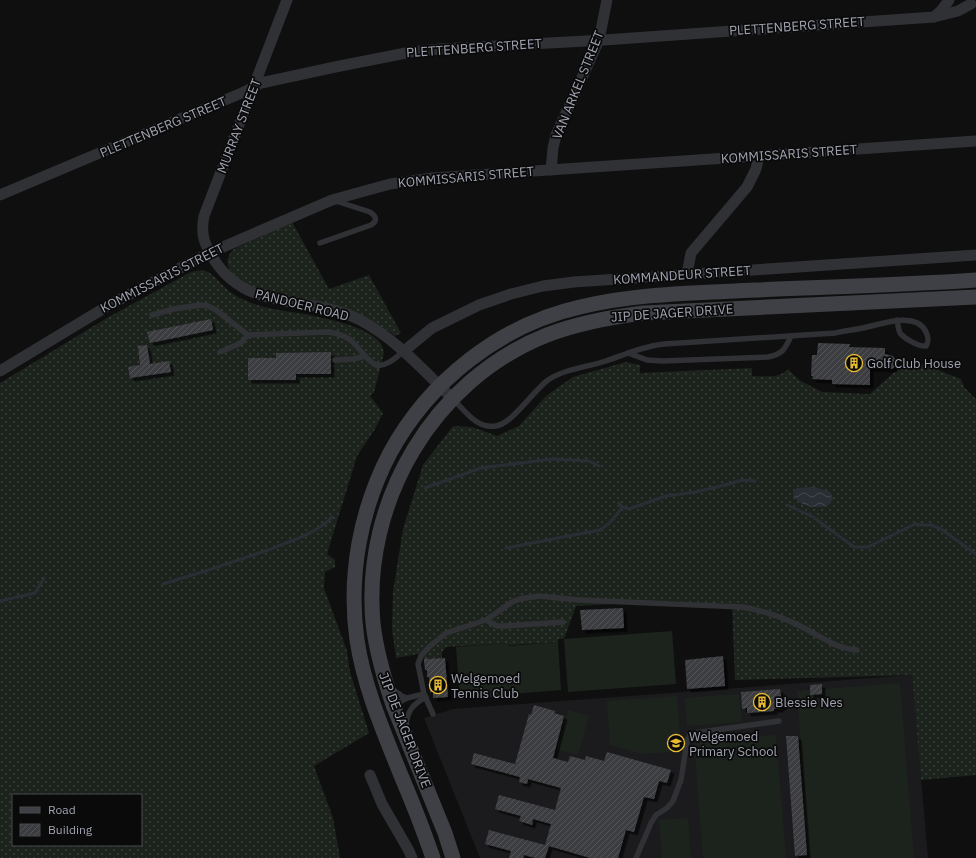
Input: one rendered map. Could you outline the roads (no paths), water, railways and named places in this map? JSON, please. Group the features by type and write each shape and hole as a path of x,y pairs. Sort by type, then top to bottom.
{"main road":[{"name":"JIP DE JAGER DRIVE","path":"420,823 382,728 368,689 361,662 355,617 355,572 361,534 372,494 384,466 394,446 413,418 440,386 462,365 491,344 542,318 576,307 654,295 976,280"},
{"name":"JIP DE JAGER DRIVE","path":"453,858 445,833 393,705 387,685 373,623 373,581 379,536 389,500 408,458 427,429 453,399 488,368 513,352 546,335 601,319 644,313 976,296"},
{"path":"393,705 388,711 388,722 415,792 420,823 433,858"}],"street":[{"name":"MURRAY STREET","path":"210,253 206,247 203,236 204,216 287,0"},
{"name":"VAN ARKEL STREET","path":"551,170 556,135 598,40 607,0"},
{"path":"934,17 945,6 948,0"},
{"name":"PLETTENBERG STREET","path":"0,196 261,83 335,67 411,52 440,49 598,40 934,17 958,11 971,4"},
{"name":"KOMMISSARIS STREET","path":"0,371 111,304 210,253 332,200 370,188 411,180 976,141"},
{"path":"687,274 692,253 747,187 754,174 759,156"},
{"name":"PANDOER ROAD","path":"210,253 227,277 243,289 266,297 339,312 359,320 379,332 404,351 453,399"},
{"name":"KOMMANDEUR STREET","path":"404,351 432,328 479,305 511,294 543,286 574,282 976,254"},
{"path":"370,775 382,804 408,848 412,858"}],"lane":[{"path":"320,243 371,225 375,222 375,215 370,212 332,200"},
{"path":"152,315 188,306 208,306 216,310 248,335 328,332 338,334 354,342 365,356 377,366 385,365 391,362 404,351"},
{"path":"453,399 478,423 485,426 502,425 511,419 548,380 560,374 649,346 835,333 897,320 911,321 923,327 927,333 928,341 926,346 920,346 904,336 898,329 897,320"},
{"path":"220,352 241,343 248,335"},
{"path":"628,353 647,360 662,361 768,356 779,354 792,336"},
{"path":"335,360 354,359 365,356"},
{"path":"433,714 425,696 418,669 421,656 429,647 446,633 486,620 512,602 529,596 579,600 743,607 762,611 804,628 838,647 857,650"},
{"path":"486,620 498,626 563,622"},
{"path":"387,685 402,696 408,698"},
{"path":"393,705 408,698 425,696"},
{"path":"406,738 406,720 409,711 425,696"},
{"path":"636,858 656,815 667,808 673,800 681,780 686,741 690,735 694,733 779,721"}],"water":[{"path":"815,487 830,492 833,499 830,504 820,507 808,506 802,504 794,496 793,491 797,488"}],"waterway":[{"path":"425,488 481,468 553,459 589,461 599,466"},
{"path":"619,503 622,507 629,509 666,496 696,492 742,480 755,481"},
{"path":"787,505 813,517 854,547 868,547 915,524 931,525 941,529 976,554"},
{"path":"506,548 600,530 612,520 622,507"},
{"path":"163,584 227,564 291,541 318,528 332,517"},
{"path":"0,601 35,593 44,578"}],"place":[{"name":"Golf Club House","path":"854,363"},
{"name":"Welgemoed Tennis Club","path":"438,685"},
{"name":"Blessie Nes","path":"762,702"},
{"name":"Welgemoed Primary School","path":"676,743"}]}
